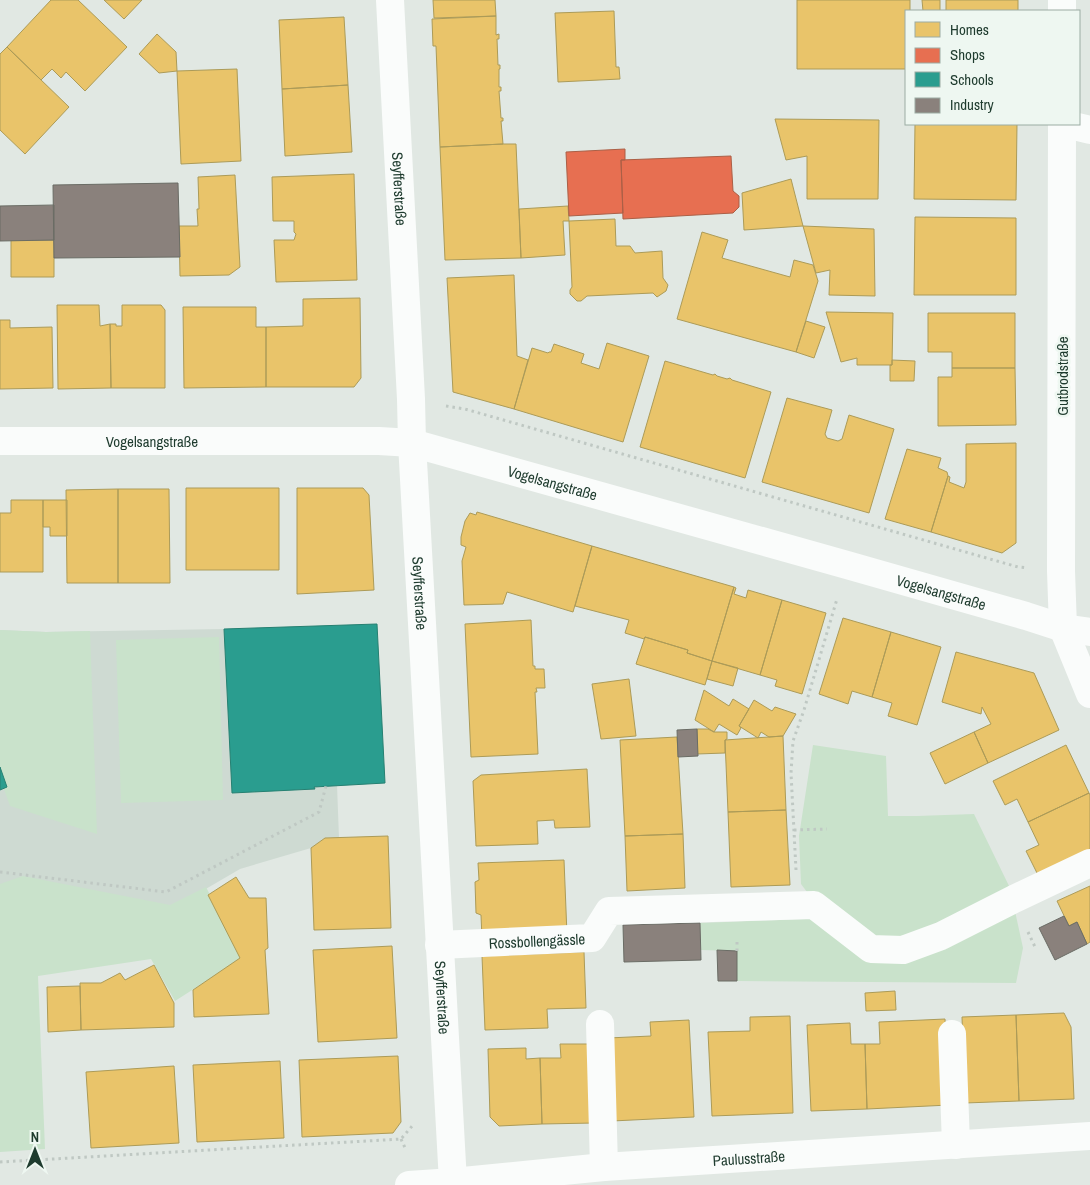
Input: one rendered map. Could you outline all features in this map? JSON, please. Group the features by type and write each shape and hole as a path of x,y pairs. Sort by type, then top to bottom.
{"street":[{"name":"Seyfferstraße","path":"390,0 412,399 412,443 453,1184"},
{"name":"Gutbrodstraße","path":"1063,628 1061,570 1064,125"},
{"path":"1068,125 1090,130"},
{"name":"Vogelsangstraße","path":"0,441 379,441 412,443 847,564 1063,628 1090,632"},
{"path":"1063,628 1090,694"},
{"path":"798,905 814,904 872,949 903,950 941,936 1014,899 1090,864"},
{"name":"Rossbollengässle","path":"439,945 592,938 609,911 798,905"},
{"path":"600,1024 604,1167"},
{"path":"952,1034 956,1144"},
{"name":"Paulusstraße","path":"409,1185 453,1184 604,1167 1090,1136"}],"path":[{"path":"412,399 465,409 1018,567 1061,570"},
{"path":"798,905 791,773 793,741 847,564"},
{"path":"0,872 166,892 319,812 326,786"},
{"path":"794,830 827,829"},
{"path":"1025,924 1036,949"},
{"path":"0,1162 401,1139"}],"shaded area":[{"path":"377,624 385,783 337,785 339,838 325,838 311,848 240,869 168,911 33,914 0,1152 0,630 46,632"}],"green space":[{"path":"0,630 90,631 97,834 10,806 0,778"},
{"path":"219,637 223,800 121,803 116,640"},
{"path":"813,745 886,756 888,816 974,814 1010,888 1023,948 1016,983 737,981 736,951 701,950 700,923 806,919 807,892 801,884 799,836"},
{"path":"23,876 170,905 206,887 242,958 175,1001 151,959 38,976 45,1149 0,1152 0,884"}],"building: Homes":[{"path":"51,0 78,0 127,47 85,91 66,72 61,78 52,69 41,80 7,47"},
{"path":"104,0 142,0 124,19"},
{"path":"433,0 495,0 496,16 434,18"},
{"path":"797,0 910,0 910,10 905,10 905,69 797,69"},
{"path":"922,0 940,0 940,10 923,10"},
{"path":"946,0 1018,0 1018,10 946,10"},
{"path":"614,11 616,67 619,67 620,79 558,82 555,13"},
{"path":"496,16 496,35 499,34 499,39 497,39 498,65 500,65 499,87 501,87 501,91 499,91 501,118 503,118 503,121 501,121 503,144 440,147 436,46 433,46 432,19"},
{"path":"344,17 348,85 282,89 279,20"},
{"path":"157,34 176,52 177,71 159,73 139,54"},
{"path":"7,47 69,107 25,154 0,130 0,54"},
{"path":"237,69 241,161 181,164 177,71"},
{"path":"348,85 352,152 285,156 282,89"},
{"path":"775,119 879,120 878,199 807,199 807,156 786,160"},
{"path":"915,125 1017,125 1016,200 914,199"},
{"path":"516,144 521,258 445,260 440,147"},
{"path":"354,174 357,280 276,282 274,240 294,240 296,234 294,232 294,221 273,221 272,177"},
{"path":"235,175 240,267 229,275 180,276 179,226 198,226 198,177"},
{"path":"791,179 803,226 744,230 742,193"},
{"path":"568,206 569,221 563,221 565,255 521,258 519,209"},
{"path":"915,217 1016,218 1016,295 914,295"},
{"path":"615,219 616,246 630,246 635,253 662,251 663,278 668,285 666,291 657,297 653,293 587,296 581,301 577,301 570,294 572,287 569,221"},
{"path":"803,226 874,229 875,296 829,295 830,270 816,273"},
{"path":"702,232 728,240 722,258 790,277 794,260 813,265 818,281 796,352 677,319"},
{"path":"11,240 54,240 54,277 11,277"},
{"path":"514,275 517,356 528,360 514,409 453,392 447,278"},
{"path":"360,298 361,378 354,387 266,387 266,327 303,326 303,299"},
{"path":"57,305 99,305 100,326 110,324 111,388 58,389"},
{"path":"122,305 161,305 165,310 165,388 111,388 110,324 122,326"},
{"path":"183,307 256,307 256,327 266,327 266,387 184,388"},
{"path":"826,312 893,313 892,365 857,365 857,358 841,362"},
{"path":"928,313 1015,313 1015,368 952,368 952,352 928,352"},
{"path":"0,320 10,320 10,328 52,327 53,388 0,389"},
{"path":"806,321 825,327 814,358 796,352"},
{"path":"607,343 649,356 623,442 514,409 532,348 548,353 551,352 554,344 584,354 581,363 599,369"},
{"path":"892,360 915,361 914,381 890,381 890,365 892,365"},
{"path":"665,361 727,379 730,378 771,392 745,478 640,447"},
{"path":"952,368 1015,368 1016,425 938,426 938,377 952,377"},
{"path":"787,398 832,410 825,434 827,438 838,441 842,439 849,415 894,429 869,513 762,482"},
{"path":"1016,443 1016,543 1002,553 931,532 948,476 950,477 949,482 964,488 966,482 966,444"},
{"path":"907,449 941,458 938,468 947,472 948,476 931,532 885,519"},
{"path":"186,488 279,488 279,570 186,570"},
{"path":"297,488 363,488 369,495 374,590 297,594"},
{"path":"118,489 118,583 67,583 66,490"},
{"path":"118,489 169,489 170,583 118,583"},
{"path":"11,500 43,500 43,572 0,572 0,513 11,513"},
{"path":"43,500 67,500 67,536 50,536 50,527 43,527"},
{"path":"477,512 592,546 573,612 507,592 503,604 464,605 462,561 466,547 461,545 461,537 465,521 470,513 476,515"},
{"path":"592,546 734,587 712,661 687,653 688,650 625,633 629,620 575,606"},
{"path":"734,587 736,588 734,594 746,598 748,590 782,600 760,675 712,661"},
{"path":"782,600 826,613 802,694 775,686 777,680 760,675"},
{"path":"843,618 891,632 872,697 852,691 848,704 819,694"},
{"path":"531,620 533,666 535,666 535,669 544,669 545,688 536,688 537,692 535,692 538,754 471,757 465,624"},
{"path":"891,632 941,647 917,725 888,716 892,703 872,697"},
{"path":"645,637 688,650 687,653 712,661 705,685 636,664"},
{"path":"956,652 1034,673 1059,730 988,763 974,732 991,724 982,707 981,714 942,702"},
{"path":"712,661 738,668 733,686 707,679"},
{"path":"629,679 636,736 601,739 592,684"},
{"path":"704,690 729,706 733,699 749,709 739,726 741,728 737,735 719,724 714,732 695,720"},
{"path":"754,700 772,711 775,707 796,714 783,736 769,737 761,732 758,738 739,726"},
{"path":"697,729 727,732 725,753 697,754"},
{"path":"974,732 988,763 945,784 930,753"},
{"path":"783,736 786,810 728,812 725,740"},
{"path":"677,737 683,834 625,836 620,740"},
{"path":"1066,745 1089,793 1028,822 1017,799 1005,805 993,781"},
{"path":"587,769 590,827 555,828 554,820 537,821 538,844 476,846 473,781 481,775"},
{"path":"1089,793 1090,854 1040,879 1026,851 1039,845 1028,822"},
{"path":"786,810 790,885 731,887 728,812"},
{"path":"683,834 685,888 627,891 625,836"},
{"path":"388,836 391,928 314,930 311,848 325,838"},
{"path":"564,860 567,935 482,939 481,915 476,913 475,882 479,880 478,863"},
{"path":"236,877 249,898 266,898 268,948 265,950 269,1014 194,1017 193,990 240,958 208,895"},
{"path":"1090,886 1090,942 1087,944 1077,922 1069,926 1057,901"},
{"path":"392,946 397,1038 318,1042 313,950"},
{"path":"584,952 586,1008 547,1009 548,1028 485,1030 482,956"},
{"path":"154,965 174,1003 174,1027 81,1030 80,983 101,983 120,973 125,980"},
{"path":"80,986 81,1030 48,1032 47,987"},
{"path":"895,991 896,1010 866,1011 865,993"},
{"path":"1064,1013 1071,1027 1074,1099 1019,1101 1016,1015"},
{"path":"1016,1015 1019,1101 965,1103 962,1017"},
{"path":"790,1016 793,1113 712,1116 708,1032 750,1031 750,1017"},
{"path":"945,1019 949,1105 867,1109 865,1044 880,1044 879,1022"},
{"path":"689,1020 694,1117 612,1121 608,1038 651,1036 650,1022"},
{"path":"850,1023 851,1044 865,1044 867,1109 811,1111 807,1025"},
{"path":"560,1044 591,1044 594,1123 542,1124 540,1058 561,1058"},
{"path":"526,1048 526,1059 540,1058 542,1124 499,1126 490,1117 488,1049"},
{"path":"398,1056 401,1122 393,1133 302,1137 299,1060"},
{"path":"280,1061 284,1138 197,1142 193,1065"},
{"path":"174,1066 179,1143 91,1148 86,1072"}],"building: Shops":[{"path":"625,149 625,160 621,160 623,213 569,216 566,152"},
{"path":"731,156 733,191 739,196 739,207 733,213 623,219 621,160"}],"building: Schools":[{"path":"377,624 385,783 232,793 224,629"},
{"path":"0,767 7,787 0,790"}],"building: Industry":[{"path":"178,183 180,257 54,258 53,185"},
{"path":"54,205 54,240 0,241 0,206"},
{"path":"697,729 698,756 678,757 677,730"},
{"path":"1064,916 1069,926 1077,922 1087,944 1055,960 1039,928"},
{"path":"700,923 701,960 624,962 623,925"},
{"path":"717,950 737,951 737,981 718,981"}]}
